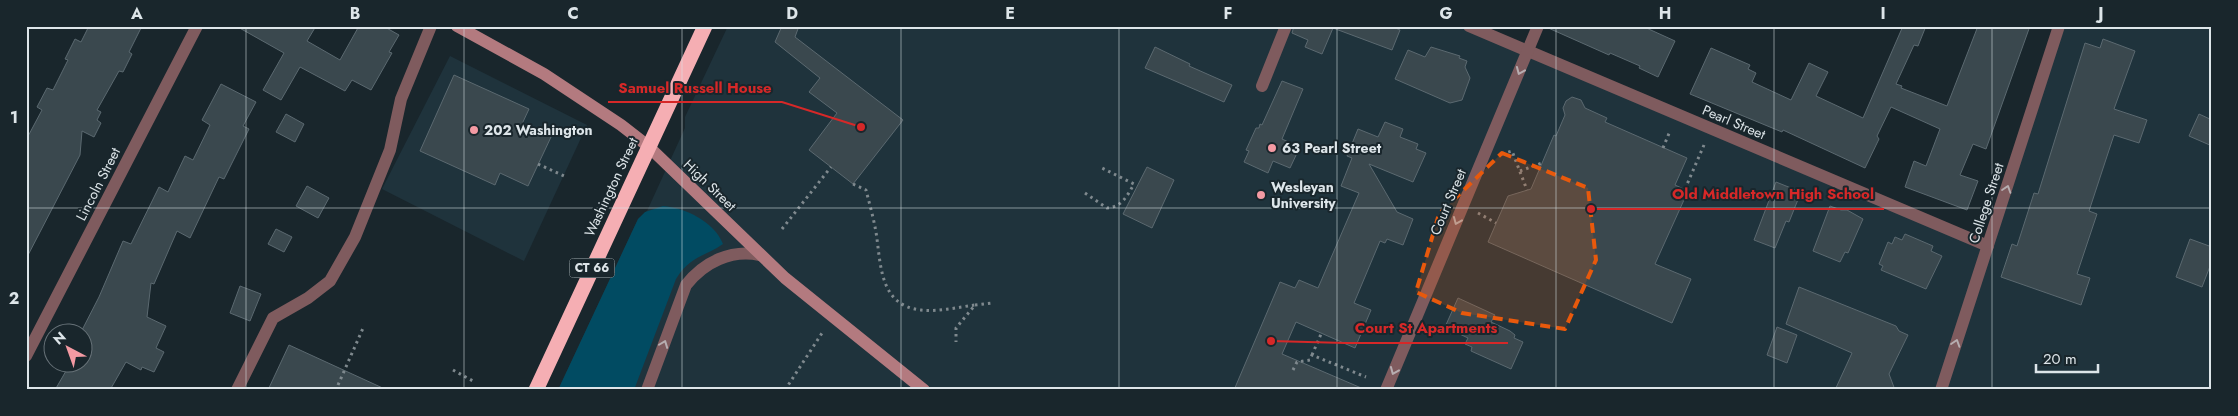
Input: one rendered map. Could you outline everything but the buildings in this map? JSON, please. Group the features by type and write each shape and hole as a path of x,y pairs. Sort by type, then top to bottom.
{"highway":[{"name":"Washington Street","path":"536,390 705,26"}],"street":[{"name":"Lincoln Street","path":"26,356 197,26"},
{"path":"238,390 272,318 308,298 330,281 355,237 390,150 401,99 431,26"},
{"name":"High Street","path":"457,26 586,100 648,146 785,278 924,390"},
{"path":"1262,86 1286,26"},
{"name":"Pearl Street","path":"1469,26 1988,246"},
{"name":"Court Street","path":"1386,390 1538,26"},
{"name":"College Street","path":"1941,390 2059,26"},
{"path":"647,390 686,285 696,272 733,254 746,252 760,255"}],"path":[{"path":"1663,148 1670,131"},
{"path":"1685,189 1704,145"},
{"path":"1502,154 1512,151 1527,190"},
{"path":"1520,171 1542,163"},
{"path":"538,164 564,176"},
{"path":"782,229 832,167"},
{"path":"1085,193 1101,205 1112,207 1123,202 1136,185 1102,168"},
{"path":"853,184 866,190 875,230 883,282 898,301 908,307 923,311 992,303"},
{"path":"1481,215 1496,222"},
{"path":"956,342 956,328 975,305"},
{"path":"338,385 364,326"},
{"path":"785,390 824,330"},
{"path":"1293,370 1297,362 1310,360 1321,334"},
{"path":"1312,355 1366,377"},
{"path":"453,370 473,381"}],"highlighted area":[{"path":"1502,153 1588,188 1596,260 1565,329 1462,313 1416,292 1439,214"}],"shaded area":[{"name":"Wesleyan University","path":"728,26 1464,26 1988,246 2059,26 2212,26 2212,390 558,390 638,219 647,211 685,128 685,117"},
{"path":"450,56 587,125 524,261 382,189"},
{"path":"663,206 689,213 706,222 719,236 723,244 692,261 676,279 634,390 558,390 638,219 645,212"}],"place":[{"name":"Samuel Russell House","path":"861,127"},
{"name":"202 Washington","path":"474,130"},
{"name":"63 Pearl Street","path":"1272,148"},
{"name":"Wesleyan University","path":"1261,195"},
{"name":"Old Middletown High School","path":"1591,209"},
{"name":"Court St Apartments","path":"1271,341"}]}
